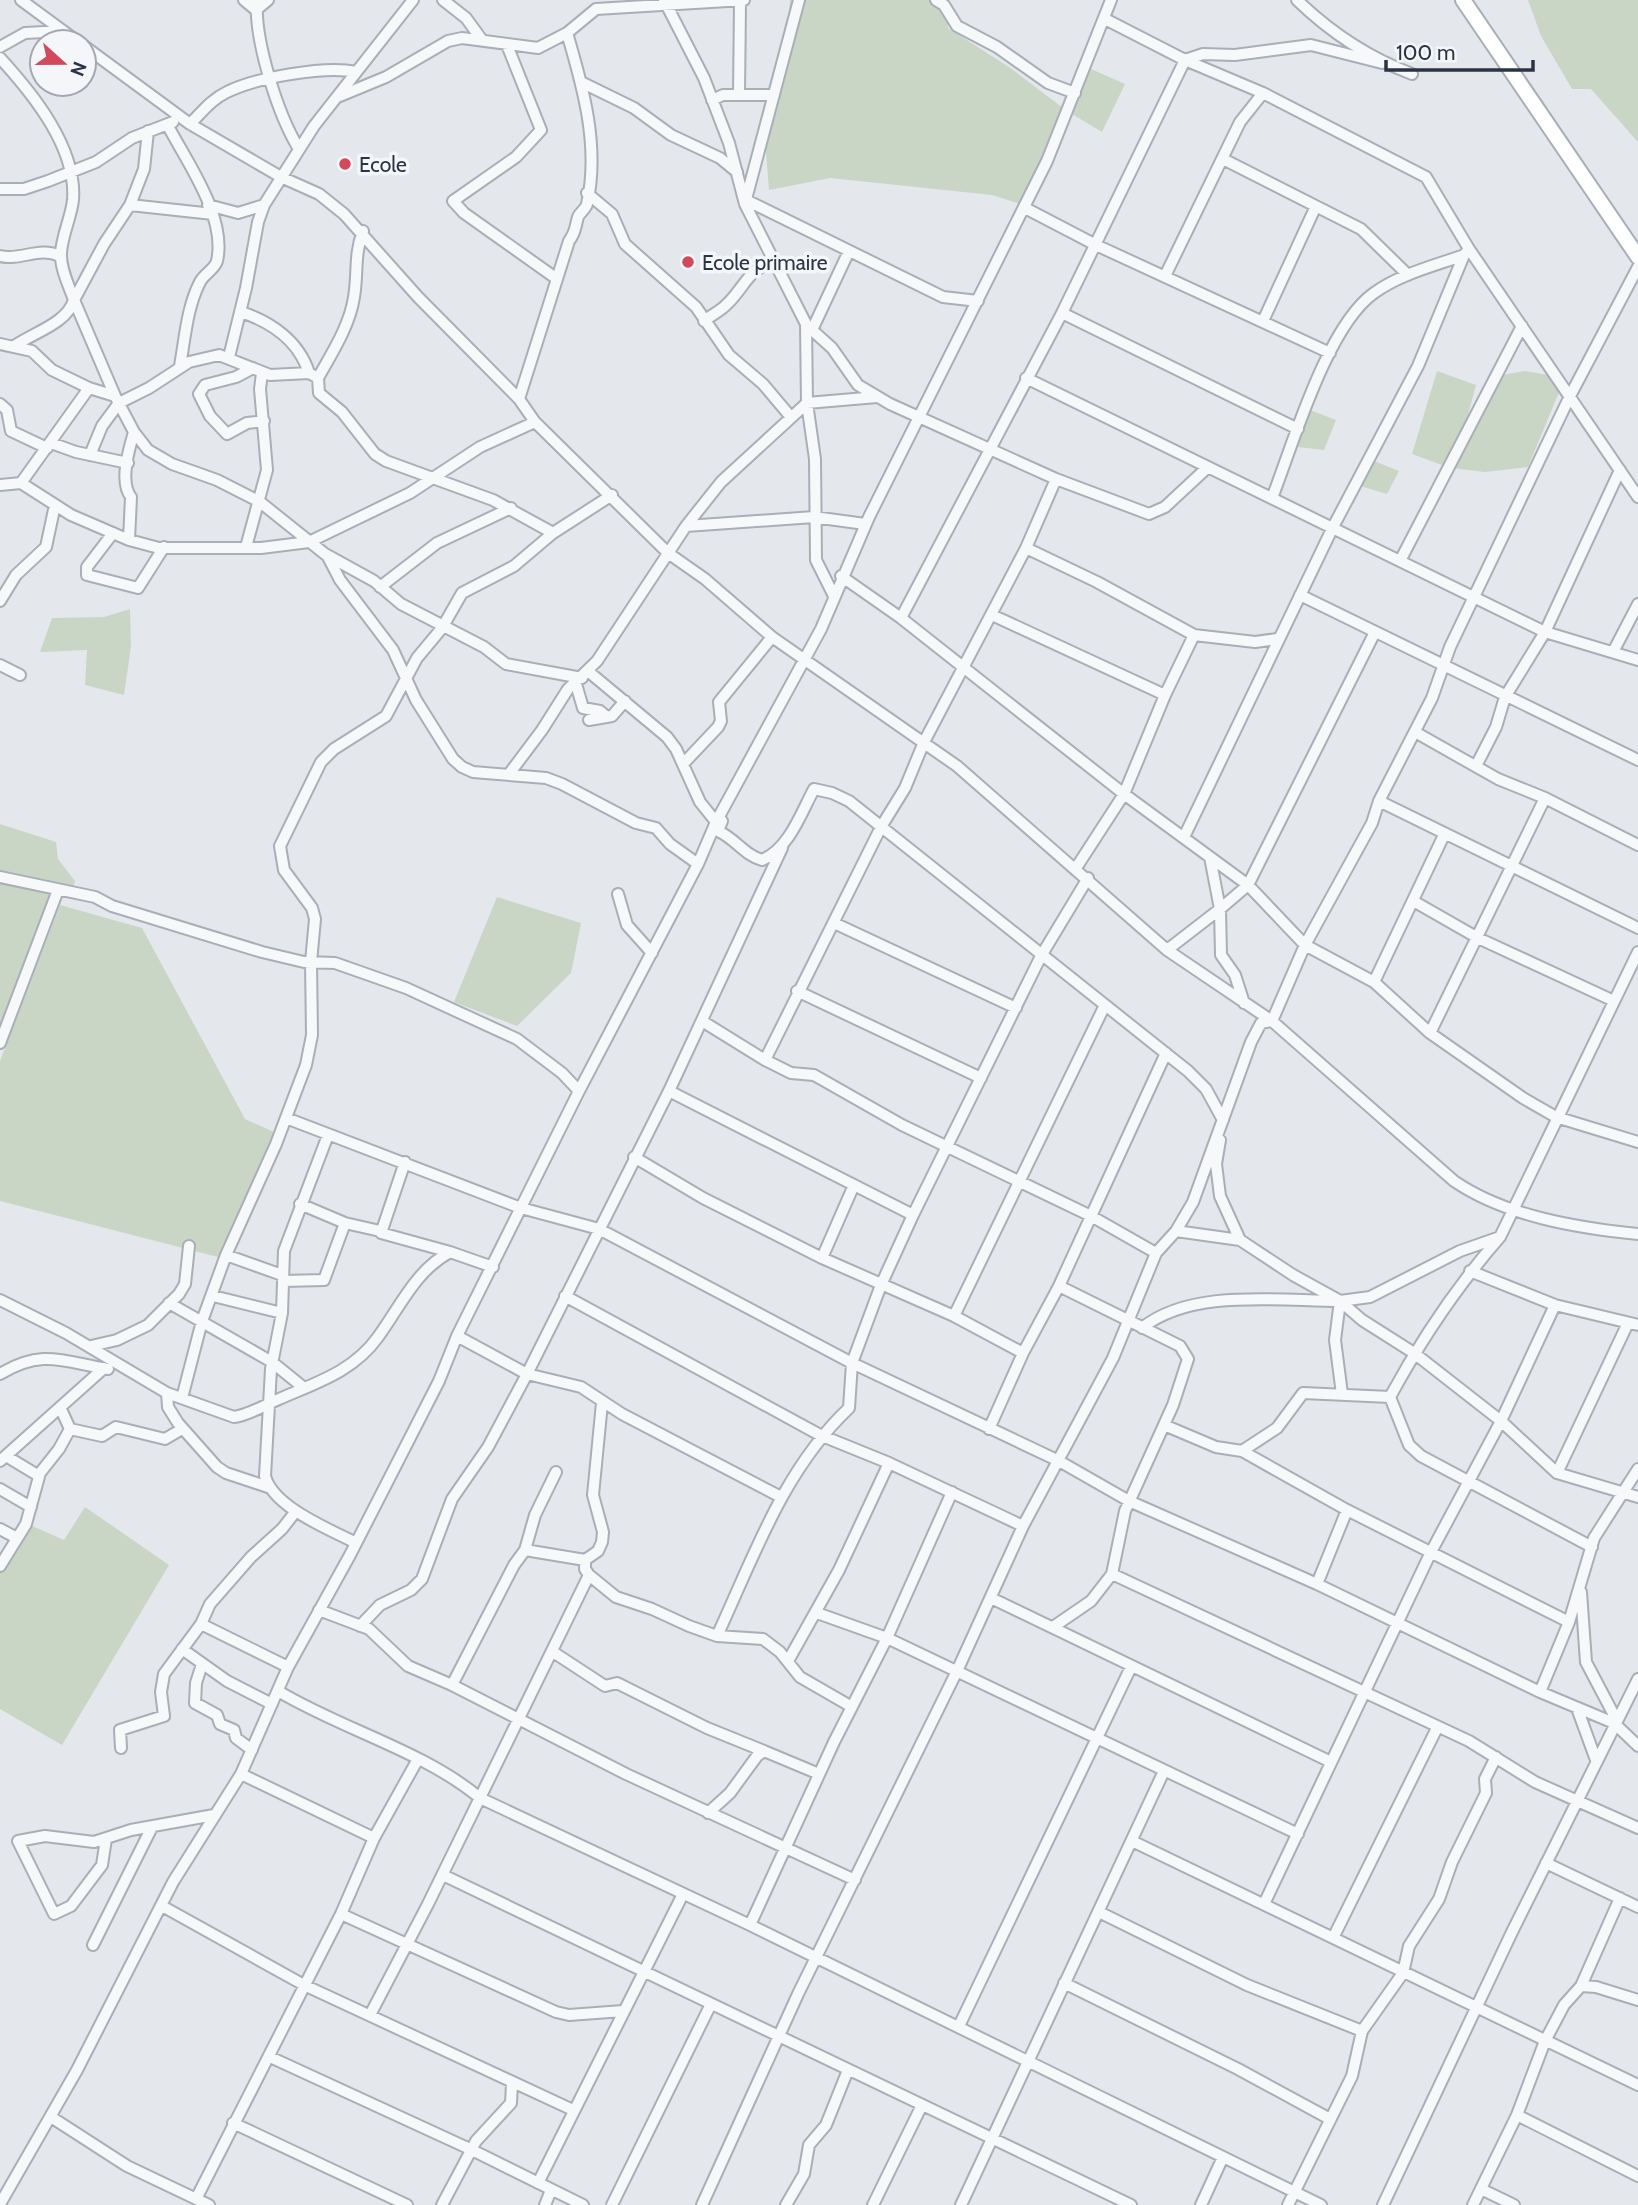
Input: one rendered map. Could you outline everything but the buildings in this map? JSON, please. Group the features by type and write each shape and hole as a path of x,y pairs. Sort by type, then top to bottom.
{"street":[{"path":"244,0 257,5 268,0"},
{"path":"229,357 264,205 299,149 413,0"},
{"path":"443,0 466,18 482,40"},
{"path":"746,202 799,0"},
{"path":"936,0 944,5 957,26 997,47 1048,83 1075,93"},
{"path":"0,2204 51,2117 162,1906 214,1815 241,1774 288,1667 356,1543 439,1381 457,1336 579,1091 698,864 716,822 805,659 865,524 1025,208 1075,93 1111,0"},
{"path":"1297,0 1323,25 1382,63"},
{"path":"1462,0 1638,257"},
{"path":"27,1 60,28"},
{"path":"340,96 386,77 448,41 470,37 507,46 538,48 566,33 593,5 742,1 739,95"},
{"path":"665,3 705,78 746,202 772,263 809,327 832,348 858,384 877,397 920,418 1056,479 1149,514 1165,507 1208,467"},
{"path":"257,5 271,80 299,149"},
{"path":"1105,19 1185,60 1263,93 1426,177 1466,252 1522,326 1638,497"},
{"path":"0,47 28,33"},
{"path":"519,399 531,370 569,242 578,229 579,215 587,206 591,155 583,83 566,33"},
{"path":"901,618 1062,313 1185,60 1203,54 1235,55 1311,45 1382,63 1412,74"},
{"path":"507,46 541,130 516,157 453,201 464,212 556,279"},
{"path":"98,56 186,121 281,177 319,194 363,231 418,297 519,399 535,422 668,553 772,637 924,741 1088,878 1167,950 1272,1021 1454,1181 1476,1197 1514,1210 1638,1234"},
{"path":"0,58 36,98 71,172 73,203 60,256 74,300 117,400 134,432 148,450 162,459 217,480 260,502 309,542 380,587 401,604 442,628 484,647 517,668 582,678 625,701 667,737 700,802 716,822"},
{"path":"0,189 23,189 108,157 132,138 186,121 229,91 271,80 334,69 356,72"},
{"path":"583,83 626,103 671,135 720,158 737,173"},
{"path":"1166,274 1240,122 1263,93"},
{"path":"712,100 723,95 774,95"},
{"path":"167,126 189,159 211,209 217,262 198,289 190,311 180,366"},
{"path":"16,345 69,313 104,244 130,205 144,169 148,131"},
{"path":"1223,159 1361,229 1408,275"},
{"path":"587,193 612,214 625,244 696,307 729,355 763,384 790,416"},
{"path":"746,202 943,297 978,301"},
{"path":"130,205 238,212 264,205"},
{"path":"1263,321 1316,206"},
{"path":"1025,208 1330,353"},
{"path":"313,376 348,318 354,298 357,247 363,231"},
{"path":"0,256 12,258 45,251 60,256"},
{"path":"834,596 823,580 816,561 814,437 807,404 809,327 849,251"},
{"path":"1272,498 1330,353 1364,301 1376,291 1408,275 1466,252"},
{"path":"1184,837 1333,527 1418,366 1466,252"},
{"path":"704,321 727,304 759,269 772,263"},
{"path":"1272,1021 1306,945 1372,823 1379,801 1445,666 1473,597 1570,396 1638,267"},
{"path":"241,312 266,321 295,346 313,376 319,393 342,412 375,454 405,470 511,508 553,533"},
{"path":"1062,313 1298,429"},
{"path":"1400,561 1522,326"},
{"path":"0,344 16,345 32,351 52,370 117,400"},
{"path":"90,455 117,400 149,388 180,366 206,356 229,357 280,376 313,376"},
{"path":"246,547 267,470 258,370"},
{"path":"258,370 205,384 199,394 210,416 228,434 247,423 264,421"},
{"path":"1026,378 1545,632 1636,657"},
{"path":"21,483 89,388"},
{"path":"509,774 542,730 568,688 582,678 686,526 721,482 790,416 807,404 877,397"},
{"path":"0,404 7,410 11,431 49,445 128,463"},
{"path":"0,485 21,483 55,505 113,533 129,540 164,548 246,547 309,542 410,493 480,447 535,422"},
{"path":"129,540 131,497 126,485 134,432"},
{"path":"1477,765 1496,727 1506,697 1545,632 1620,470"},
{"path":"765,1060 797,991 881,827 905,788 924,741 1026,548 1056,479"},
{"path":"182,1398 202,1321 226,1255 286,1118 310,1050 314,913 284,870 280,846 282,837 321,762 334,750 379,723 416,658 442,628 463,593 514,566 553,533 612,495"},
{"path":"0,601 16,575 46,547 55,505"},
{"path":"380,587 437,543 511,508"},
{"path":"686,526 814,517 865,524"},
{"path":"113,533 87,567 87,575 138,588 164,548"},
{"path":"1026,548 1097,582 1194,635 1255,642 1278,639"},
{"path":"327,555 340,580 374,623 406,676 416,700 453,759 473,772 546,778 636,823 656,828 670,844 698,864"},
{"path":"841,576 964,666 1124,794 1248,884 1306,945 1374,982 1430,1033 1523,1098 1556,1117 1636,1138"},
{"path":"1300,595 1374,634 1638,760"},
{"path":"1613,652 1638,604"},
{"path":"992,615 1165,695"},
{"path":"1167,950 1248,884 1374,634"},
{"path":"1076,868 1124,794 1165,695 1194,635"},
{"path":"682,764 718,727 722,721 719,702 772,637"},
{"path":"0,664 20,675"},
{"path":"582,678 583,708 600,711 607,717"},
{"path":"589,720 612,716 625,701"},
{"path":"1415,732 1498,779 1545,798 1638,845"},
{"path":"360,1626 380,1605 411,1590 422,1579 452,1499 488,1447 527,1374 669,1091 787,839 814,789 832,793 849,802 1166,1053 1206,1088 1224,1118 1216,1164 1229,1222 1240,1240 1293,1275 1340,1301 1362,1320 1414,1353 1501,1421 1557,1473 1638,1497"},
{"path":"1430,1033 1545,798"},
{"path":"1379,801 1638,928"},
{"path":"727,805 719,831 732,837 746,854 762,860 778,851 787,839"},
{"path":"1374,982 1415,902 1444,835"},
{"path":"1210,857 1220,909 1222,954 1235,975 1244,1003"},
{"path":"0,877 95,897 112,906 262,952 352,968 505,1032 541,1056 579,1091"},
{"path":"717,1636 781,1497 820,1435 849,1408 852,1363 881,1285 1041,956 1088,878"},
{"path":"0,1043 58,890"},
{"path":"618,894 627,925 652,953"},
{"path":"1415,902 1478,938 1614,1001"},
{"path":"834,923 1016,1008"},
{"path":"1390,1397 1414,1353 1470,1271 1500,1237 1638,952"},
{"path":"797,991 981,1078"},
{"path":"954,1316 1105,1005"},
{"path":"702,1021 765,1060 791,1073 814,1075 902,1125 1091,1216 1156,1253"},
{"path":"702,2205 779,2035 957,1671 1023,1526 1113,1358 1156,1253 1176,1231 1193,1202 1257,1030 1261,1023 1272,1021"},
{"path":"989,1429 1023,1353 1059,1286 1166,1053"},
{"path":"669,1091 913,1215"},
{"path":"286,1118 521,1208 600,1229 852,1363 1059,1461 1129,1501 1317,1584 1540,1692 1615,1721"},
{"path":"268,1487 265,1476 269,1404 272,1362 282,1314 284,1251 328,1135"},
{"path":"634,1157 703,1198 822,1258 954,1316 1023,1353"},
{"path":"380,1231 405,1162"},
{"path":"822,1258 854,1185"},
{"path":"300,1204 345,1223 380,1231 493,1267"},
{"path":"226,1255 282,1278 324,1280 345,1223"},
{"path":"1176,1231 1240,1240"},
{"path":"1142,1328 1166,1312 1199,1303 1340,1301 1370,1297 1460,1251 1500,1237"},
{"path":"91,1346 117,1340 148,1325 185,1284 189,1246"},
{"path":"0,1300 91,1346 167,1393 234,1417 329,1380 362,1354 377,1338 422,1273 450,1252"},
{"path":"1470,1271 1555,1305 1633,1324 1557,1473"},
{"path":"1053,1627 1091,1601 1112,1574 1119,1534 1129,1501 1164,1425 1188,1359 1180,1346 1059,1286"},
{"path":"213,1296 282,1314"},
{"path":"565,1296 820,1435 889,1463 1023,1526"},
{"path":"1340,1301 1335,1340 1342,1394"},
{"path":"169,1303 272,1362 304,1388"},
{"path":"1264,1904 1399,1625 1431,1552 1501,1421 1555,1305"},
{"path":"457,1336 527,1374 581,1387 602,1403 781,1497"},
{"path":"0,1374 12,1367 47,1357 132,1372"},
{"path":"39,1476 3,1459 104,1368"},
{"path":"167,1393 168,1407 182,1429 226,1473 268,1487 296,1511 356,1543"},
{"path":"1242,1451 1277,1428 1303,1393 1390,1397"},
{"path":"1390,1397 1409,1445 1422,1456 1592,1547"},
{"path":"525,1550 585,1560 598,1551 603,1532 593,1495 602,1403"},
{"path":"60,1406 70,1429"},
{"path":"1164,1425 1216,1447 1242,1451 1347,1510 1569,1622"},
{"path":"70,1429 103,1436 116,1427 165,1439 182,1429"},
{"path":"0,1566 31,1507 39,1476 70,1429"},
{"path":"788,1661 817,1612 889,1463"},
{"path":"1540,1692 1569,1622 1601,1523 1625,1494 1638,1469"},
{"path":"452,1685 514,1564 525,1550 535,1515 556,1472"},
{"path":"0,1489 31,1507"},
{"path":"750,1924 819,1774 887,1638 952,1492"},
{"path":"1317,1584 1347,1510"},
{"path":"121,1748 120,1730 163,1716 162,1681 201,1624 210,1604 296,1511"},
{"path":"0,1529 17,1538"},
{"path":"585,1560 585,1569 589,1575 616,1597 717,1636 763,1639 812,1685 852,1707"},
{"path":"1112,1574 1469,1741 1576,1801 1638,1828"},
{"path":"370,2015 443,1875 589,1575"},
{"path":"1580,1586 1586,1662 1615,1721 1638,1746"},
{"path":"991,1598 1331,1762"},
{"path":"319,1610 374,1633 385,1647 408,1666 452,1685 708,1813 855,1880"},
{"path":"817,1612 887,1638 1298,1834"},
{"path":"201,1624 288,1667"},
{"path":"182,1649 227,1681 272,1704"},
{"path":"553,1652 605,1686 617,1684 706,1728 819,1774"},
{"path":"202,1664 196,1683 195,1703 218,1715 220,1724 234,1730 239,1742 252,1750"},
{"path":"959,2026 1132,1667"},
{"path":"1383,2205 1475,2009 1638,1679"},
{"path":"278,1691 339,1725 418,1759 464,1785 480,1798 750,1924 1321,2205"},
{"path":"1577,1708 1596,1760"},
{"path":"1334,1936 1437,1727"},
{"path":"708,1813 730,1793 757,1756 764,1752"},
{"path":"1288,2205 1352,2076 1362,2031 1403,1973 1409,1946 1439,1899 1452,1862 1486,1793 1485,1779 1496,1757"},
{"path":"196,2199 233,2123 270,2057 280,2029 341,1914 373,1839 418,1759"},
{"path":"961,2205 1164,1771"},
{"path":"241,1774 373,1839"},
{"path":"106,1839 102,1865 71,1906 54,1914 18,1841 45,1836 79,1841 106,1839 214,1815"},
{"path":"93,1945 152,1827"},
{"path":"1132,1841 1334,1936 1475,2009 1638,2085"},
{"path":"1546,1863 1637,1906"},
{"path":"443,1875 1131,2205"},
{"path":"538,2183 682,1894"},
{"path":"1473,2205 1517,2115 1545,2041 1564,2004 1581,1986 1620,1898"},
{"path":"162,1906 304,1985 573,2110"},
{"path":"1099,1912 1247,1985 1362,2031"},
{"path":"341,1914 562,2014 623,2011"},
{"path":"1064,1983 1238,2069 1330,2119"},
{"path":"1581,1986 1596,1987 1638,2000"},
{"path":"612,2205 711,2004"},
{"path":"270,2057 470,2149 583,2205"},
{"path":"786,2205 804,2174 809,2145 825,2125 848,2070"},
{"path":"442,2205 470,2149 511,2103 512,2082"},
{"path":"873,2205 922,2105"},
{"path":"1517,2115 1638,2176"},
{"path":"51,2117 127,2166 209,2205"},
{"path":"233,2123 407,2205"},
{"path":"1201,2205 1223,2157"},
{"path":"545,2205 551,2189"},
{"path":"1481,2189 1514,2205"}],"green space":[{"path":"790,0 947,0 948,28 1009,67 1063,108 1024,205 992,195 830,178 769,190 764,128 787,40"},
{"path":"1528,0 1638,0 1638,142 1591,89 1572,89 1541,36"},
{"path":"1091,69 1125,84 1102,132 1072,114"},
{"path":"1437,371 1476,385 1465,426 1442,465 1412,454"},
{"path":"1525,371 1548,375 1562,385 1528,467 1485,472 1451,468 1502,375"},
{"path":"1310,410 1336,420 1324,450 1298,447"},
{"path":"1374,461 1399,471 1387,494 1360,486"},
{"path":"130,609 131,646 124,695 85,685 87,650 40,652 52,618 104,617"},
{"path":"0,824 56,842 58,859 75,881 71,895 53,894 0,1036"},
{"path":"497,897 581,923 571,973 517,1026 454,1002"},
{"path":"60,905 142,928 245,1119 278,1134 222,1258 0,1201 0,1061"},
{"path":"85,1507 169,1565 62,1745 0,1709 0,1573 30,1525 64,1540"}],"place":[{"name":"Ecole","path":"345,164"},
{"name":"Ecole primaire","path":"688,262"}]}
